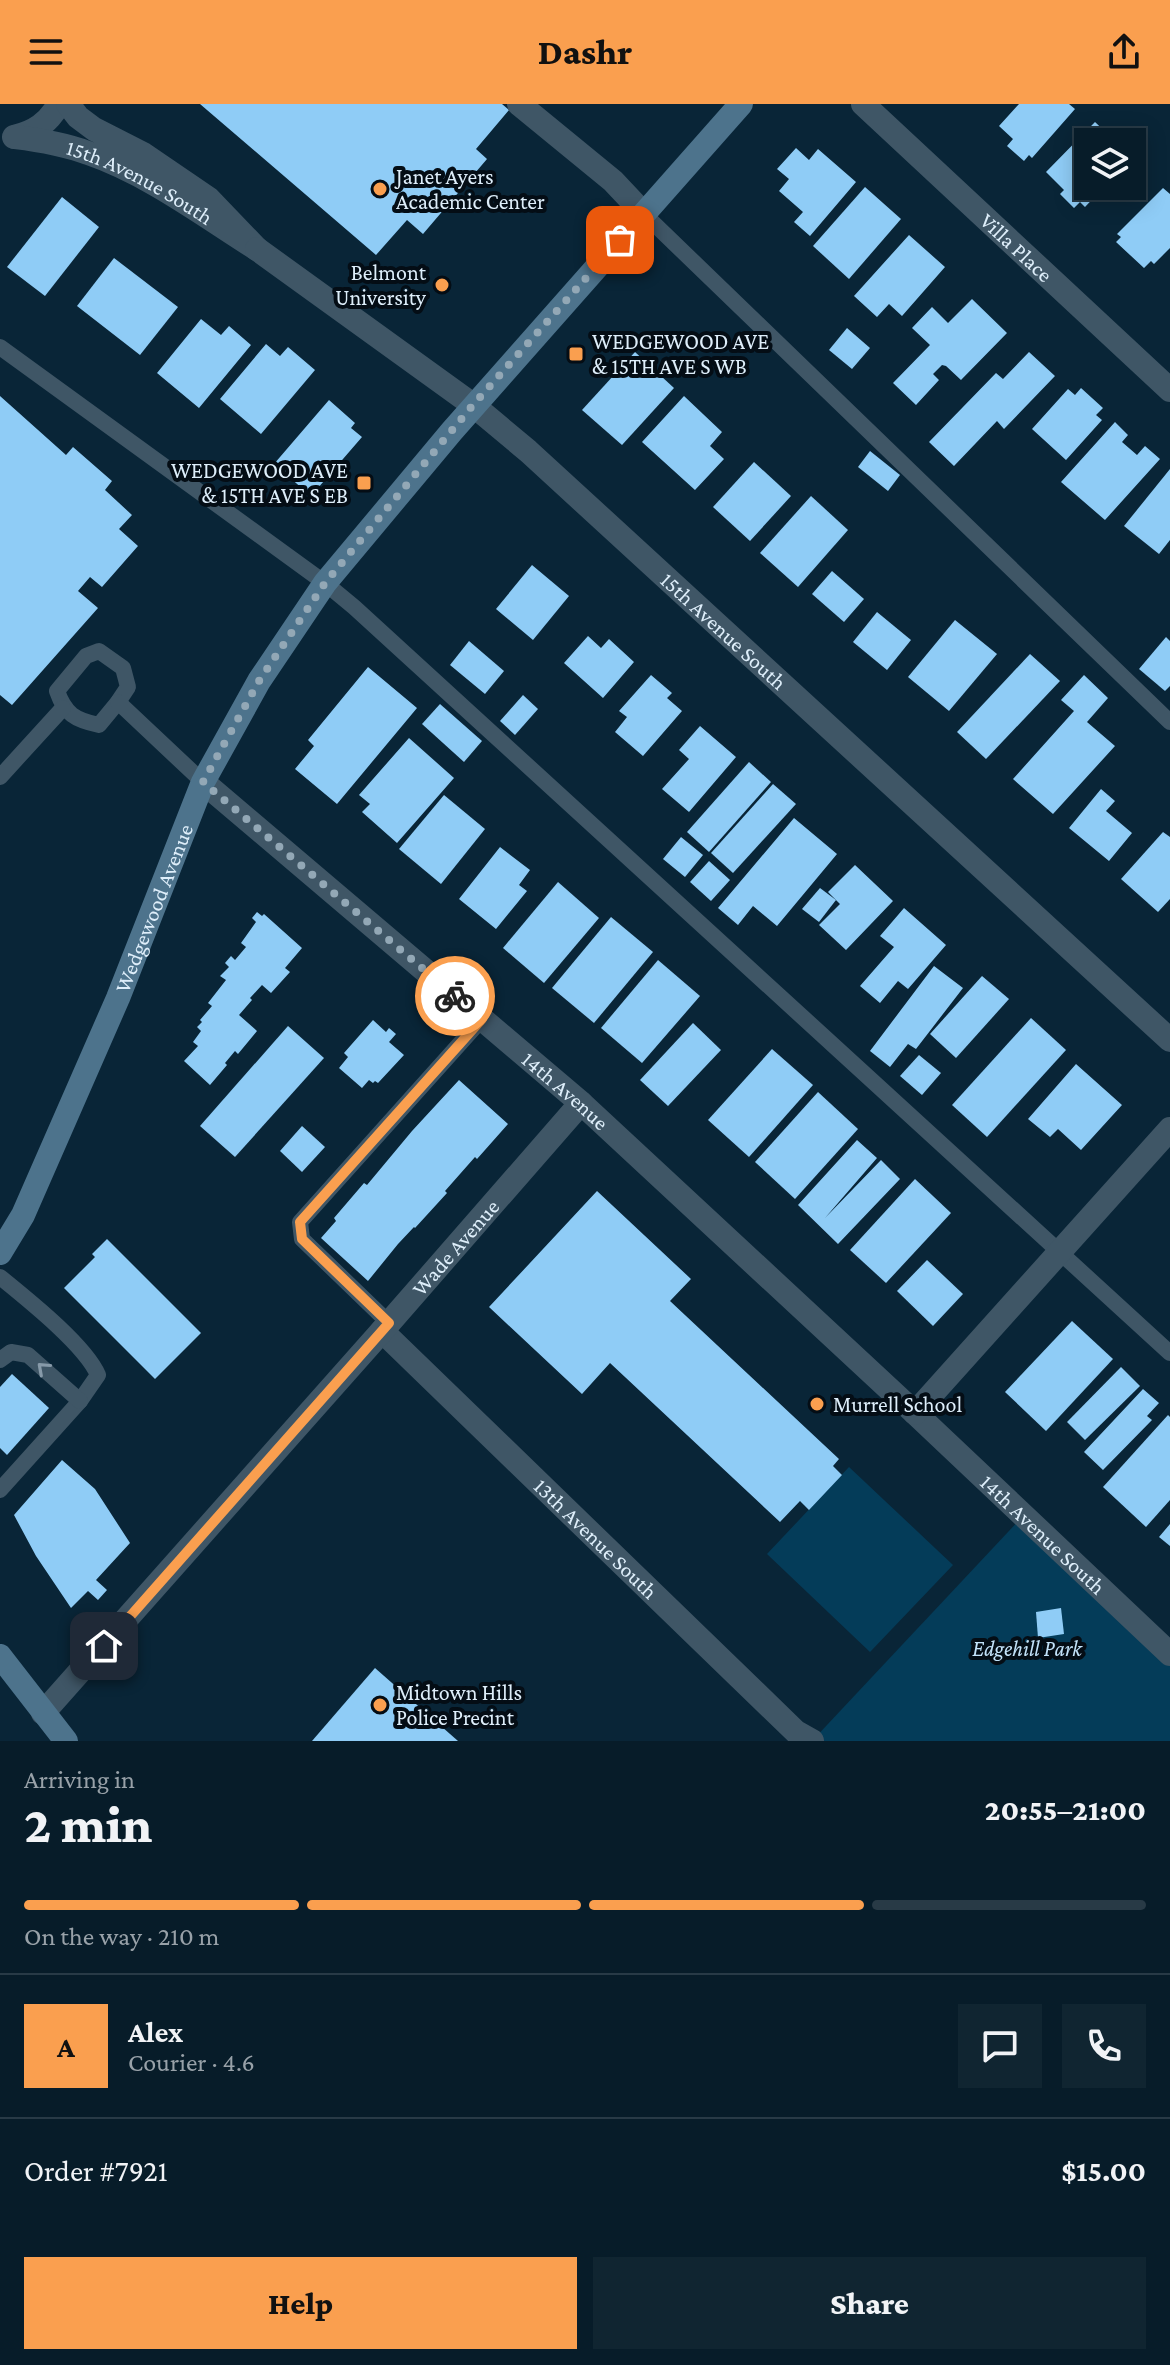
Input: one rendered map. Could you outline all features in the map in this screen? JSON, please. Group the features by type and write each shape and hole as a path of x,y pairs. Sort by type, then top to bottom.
{"main road":[{"name":"Wedgewood Avenue","path":"0,1253 23,1215 118,998 203,782 259,681 325,583 473,405 741,104"},
{"path":"0,1656 66,1741"}],"street":[{"path":"4,137 28,134 44,124 59,104"},
{"name":"15th Avenue South","path":"68,104 84,123 143,154 209,199 257,249"},
{"path":"519,104 613,181 644,214"},
{"name":"Villa Place","path":"863,104 1170,390"},
{"name":"15th Avenue South","path":"4,137 70,147 118,165 155,185 257,249 473,405 528,451 1170,1040"},
{"name":"14th Avenue","path":"203,782 581,1103 915,1413"},
{"name":"Wade Avenue","path":"43,1713 581,1103"},
{"path":"915,1413 1170,1129"},
{"name":"13th Avenue South","path":"386,1327 796,1732 812,1741"},
{"name":"14th Avenue South","path":"915,1413 1170,1654"}],"lane":[{"path":"644,214 1170,722"},
{"path":"0,347 325,583 362,614 1170,1353"},
{"path":"99,651 123,668 128,687 99,725 82,722 63,708 57,691 86,656 99,651"},
{"path":"118,702 203,782"},
{"path":"0,777 63,708"},
{"path":"386,1327 302,1239 300,1222 482,1019"},
{"path":"0,1277 92,1361 98,1375 80,1401 0,1490"},
{"path":"0,1360 11,1352 28,1355 80,1401"}],"green space":[{"path":"849,1467 953,1565 870,1652 767,1554"},
{"name":"Edgehill Park","path":"1023,1516 1170,1654 1170,1741 812,1741"}],"building":[{"name":"Janet Ayers Academic Center","path":"200,104 502,104 509,110 476,149 487,159 423,234 407,220 376,255"},
{"path":"1019,104 1069,104 1075,109 1032,158 1029,155 1024,161 1007,146 1013,139 999,126"},
{"path":"1074,143 1074,200 1092,200 1085,207 1080,202 1074,208 1060,194 1064,190 1046,172"},
{"path":"796,148 809,160 818,149 856,182 810,236 794,222 803,212 779,191 789,179 777,169"},
{"path":"865,187 901,219 849,279 813,246"},
{"path":"1163,188 1170,194 1170,248 1154,264 1151,261 1144,268 1116,242 1121,237 1117,234"},
{"path":"62,197 99,227 45,296 7,267"},
{"path":"909,235 945,267 902,316 889,304 877,317 854,296"},
{"path":"114,258 178,307 140,355 77,306"},
{"path":"972,299 1007,333 961,380 942,365 933,374 939,380 916,405 893,383 930,345 912,328 932,307 948,323"},
{"path":"201,319 221,335 229,326 251,345 199,408 157,373"},
{"path":"847,328 870,348 852,369 829,350"},
{"path":"266,344 280,356 288,347 315,370 261,434 220,399"},
{"path":"635,352 674,388 622,445 582,410"},
{"path":"1029,352 1055,376 1004,429 997,421 954,466 929,442 996,373 1003,379"},
{"path":"1081,388 1103,408 1096,415 1102,420 1066,460 1032,429 1068,389 1075,395"},
{"path":"0,396 66,455 73,447 112,481 105,490 132,515 119,529 138,546 102,587 90,577 78,591 98,608 12,705 0,695"},
{"path":"684,396 722,432 710,446 724,459 695,490 642,442"},
{"path":"329,400 355,423 351,428 362,437 311,496 274,464"},
{"path":"1115,422 1128,435 1122,442 1137,455 1145,446 1160,459 1105,520 1061,482"},
{"path":"870,451 900,475 888,491 858,467"},
{"path":"754,462 791,496 750,541 713,507"},
{"path":"1170,469 1170,540 1159,554 1124,526"},
{"path":"811,496 848,530 798,587 760,553"},
{"path":"532,565 569,596 533,640 496,609"},
{"path":"832,571 864,599 844,622 812,594"},
{"path":"877,612 911,640 887,670 853,642"},
{"path":"955,620 997,654 949,711 908,677"},
{"path":"588,636 601,648 609,639 634,662 603,698 564,663"},
{"path":"1166,637 1170,641 1170,686 1165,691 1139,669"},
{"path":"469,641 504,671 485,694 450,665"},
{"path":"1030,654 1060,681 986,759 957,732"},
{"path":"368,667 417,708 337,804 295,769 314,746 308,740"},
{"path":"651,675 672,693 667,698 682,711 643,756 615,732 627,717 619,711"},
{"path":"1084,675 1108,698 1087,722 1115,746 1053,814 1013,779 1074,711 1061,700"},
{"path":"523,695 538,709 515,735 500,721"},
{"path":"440,704 482,741 464,762 422,724"},
{"path":"700,726 736,757 689,812 662,789 689,759 679,750"},
{"path":"409,738 454,778 397,843 362,812 370,804 359,795"},
{"path":"749,762 771,782 709,852 687,832"},
{"path":"773,784 796,804 733,873 711,853"},
{"path":"1101,789 1115,801 1106,811 1132,833 1109,861 1069,828"},
{"path":"444,795 485,829 441,884 399,849"},
{"path":"794,818 837,854 777,926 753,906 738,925 718,908"},
{"path":"1163,832 1170,837 1170,899 1158,912 1121,879"},
{"path":"681,837 703,855 685,877 663,859"},
{"path":"500,847 530,870 519,885 527,891 496,929 459,899"},
{"path":"709,861 730,880 711,901 690,882"},
{"path":"855,865 893,901 846,950 819,925 840,904 828,892"},
{"path":"558,882 599,918 544,983 503,948"},
{"path":"820,888 836,900 819,922 802,909"},
{"path":"904,908 946,945 908,989 898,981 880,1003 860,986 894,947 880,936"},
{"path":"257,912 262,916 264,914 302,948 285,968 290,972 271,993 262,985 250,998 252,1000 239,1015 257,1031 238,1054 235,1051 210,1085 184,1061 198,1046 193,1042 201,1031 197,1027 212,1006 208,1003 226,980 220,976 229,967 225,963 231,956 235,960 246,947 241,943 256,922 252,918"},
{"path":"611,917 653,952 594,1023 552,988"},
{"path":"658,960 700,996 642,1063 601,1028"},
{"path":"934,966 963,988 916,1049 908,1044 890,1067 870,1051"},
{"path":"982,976 1009,999 956,1058 930,1034"},
{"path":"1031,1018 1066,1050 987,1137 952,1105"},
{"path":"373,1020 386,1032 389,1028 396,1034 389,1042 404,1055 378,1083 369,1080 362,1088 339,1068 348,1057 344,1053"},
{"path":"693,1023 721,1050 668,1106 640,1080"},
{"path":"288,1026 324,1058 235,1157 200,1126"},
{"path":"772,1049 813,1085 749,1157 708,1120"},
{"path":"919,1055 941,1073 922,1095 900,1076"},
{"path":"1076,1064 1122,1105 1081,1150 1058,1129 1050,1137 1028,1119"},
{"path":"459,1080 508,1124 477,1159 475,1157 368,1281 321,1238 364,1183 367,1185"},
{"path":"818,1092 858,1129 795,1199 755,1162"},
{"path":"302,1126 325,1147 302,1172 280,1151"},
{"path":"857,1140 877,1158 825,1218 881,1160 900,1179 838,1244 798,1205"},
{"path":"915,1179 951,1213 886,1283 850,1250"},
{"path":"597,1191 691,1279 670,1301 839,1459 833,1466 842,1475 809,1510 800,1501 780,1522 610,1363 582,1394 489,1307"},
{"path":"107,1239 201,1333 155,1379 64,1288 95,1257 92,1254"},
{"path":"927,1260 963,1294 933,1326 897,1291"},
{"path":"1072,1321 1113,1359 1046,1431 1005,1392"},
{"path":"1121,1367 1140,1386 1085,1440 1067,1422"},
{"path":"12,1374 49,1408 7,1455 0,1448 0,1387"},
{"path":"1143,1389 1159,1403 1147,1416 1152,1420 1103,1470 1084,1452"},
{"path":"1168,1415 1170,1500 1146,1527 1103,1487"},
{"path":"62,1460 95,1489 130,1543 96,1580 107,1590 98,1600 88,1591 71,1608 36,1556 14,1515"},
{"path":"1170,1524 1170,1546 1159,1537"},
{"path":"1061,1608 1064,1634 1038,1638 1036,1612"},
{"name":"Midtown Hills Police Precint","path":"375,1668 458,1741 312,1741"}],"way so far":[{"path":"455,996 203,782 259,681 325,583 473,405 620,240"}],"place":[{"name":"Janet Ayers Academic Center","path":"380,189"},
{"name":"Belmont University","path":"442,285"},
{"name":"WEDGEWOOD AVE & 15TH AVE S WB","path":"576,354"},
{"name":"WEDGEWOOD AVE & 15TH AVE S EB","path":"364,483"},
{"name":"Murrell School","path":"817,1404"},
{"name":"Midtown Hills Police Precint","path":"380,1705"}],"route":[{"path":"104,1646 389,1323 302,1239 300,1222 482,1019 455,996"}]}
